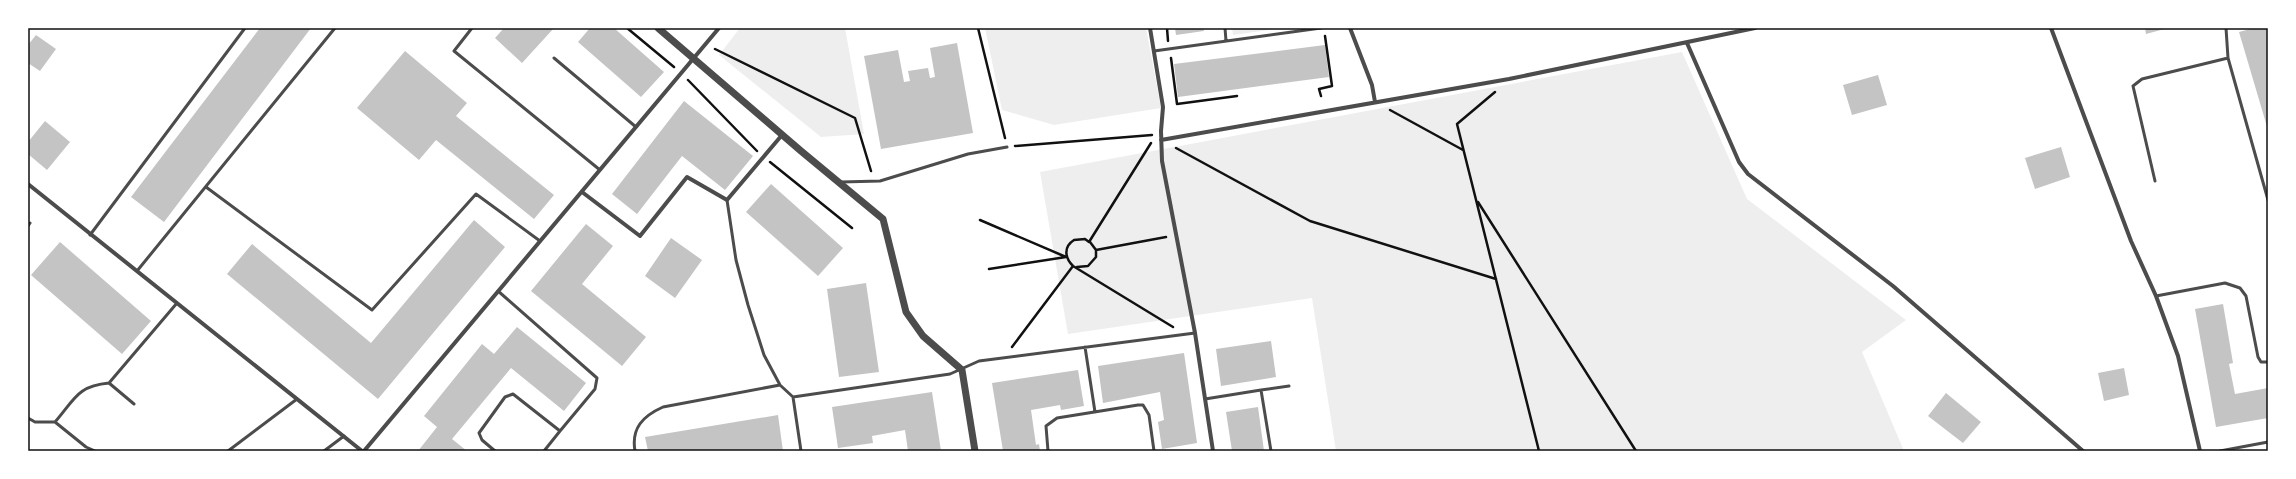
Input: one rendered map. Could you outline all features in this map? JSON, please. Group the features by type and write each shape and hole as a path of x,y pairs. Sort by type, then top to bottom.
{"street":[{"path":"658,28 693,60 883,219 906,312 923,336 962,370 975,451"},
{"path":"28,184 90,235 363,451 719,28"},
{"path":"1150,28 1163,107 1161,140 1162,162 1195,333 1213,451"},
{"path":"1350,28 1372,85 1375,102"},
{"path":"1161,140 1509,80 1755,28"},
{"path":"2051,28 2128,234 2156,296 2178,356 2200,451"},
{"path":"1687,43 1739,162 1748,174 1893,286 2083,451"},
{"path":"582,192 640,236 687,177 727,200 782,134"}],"lane":[{"path":"90,235 245,28"},
{"path":"137,271 335,28"},
{"path":"472,28 454,51 600,170"},
{"path":"1225,28 1226,41"},
{"path":"1154,51 1321,28"},
{"path":"2226,28 2228,58 2268,200"},
{"path":"554,58 636,127"},
{"path":"2156,181 2133,86 2142,79 2228,58"},
{"path":"839,182 880,181 968,154 1007,147"},
{"path":"206,187 372,310 476,194 540,242"},
{"path":"727,200 736,260 748,305 764,355 780,385 793,397 801,451"},
{"path":"2156,296 2225,283 2240,288 2246,296 2258,357 2261,362 2268,362"},
{"path":"498,291 597,378 594,389 544,451"},
{"path":"55,422 84,388 109,383 177,303"},
{"path":"793,397 950,374 962,370 979,361 1195,333"},
{"path":"1085,348 1095,412"},
{"path":"109,383 134,404"},
{"path":"635,451 635,432 640,421 650,413 663,407 780,385"},
{"path":"1205,399 1289,386"},
{"path":"1262,390 1271,451"},
{"path":"495,451 482,440 479,433 509,395 518,396 560,431"},
{"path":"228,451 297,399"},
{"path":"1048,451 1046,426 1051,420 1143,405 1149,414 1154,451"},
{"path":"28,418 34,422 55,422 86,447 95,451"},
{"path":"324,451 344,436"},
{"path":"2220,451 2268,442"}],"path":[{"path":"627,28 682,73 763,157 852,228"},
{"path":"978,28 1007,147 1156,134 1089,242"},
{"path":"1318,37 1326,36 1332,86 1319,88 1321,96"},
{"path":"705,44 855,118 871,171"},
{"path":"1170,56 1177,104 1237,96"},
{"path":"1509,80 1458,124 1540,451"},
{"path":"1375,102 1464,150"},
{"path":"1161,140 1310,221 1496,279"},
{"path":"1476,200 1636,451"},
{"path":"980,220 1066,257 1073,266 1185,334"},
{"path":"1096,250 1176,236"},
{"path":"1066,257 1066,250 1070,243 1080,239 1089,242 1096,250 1096,257 1088,266 1083,268 1073,266"},
{"path":"989,269 1066,257"},
{"path":"1003,358 1073,266"}],"shaded area":[{"path":"740,28 845,28 864,134 821,137 719,55"},
{"path":"985,28 1146,28 1161,108 1054,125 1002,110"},
{"path":"1232,28 1276,28 1276,29 1233,35"},
{"path":"1682,52 1747,199 1906,320 1862,352 1904,451 1336,451 1312,298 1068,334 1040,172"}],"building":[{"path":"260,28 311,28 164,222 131,197"},
{"path":"504,28 554,28 522,63 495,38"},
{"path":"590,28 614,28 664,72 641,97 578,42"},
{"path":"1175,28 1203,28 1204,31 1176,35"},
{"path":"2145,28 2168,28 2146,34"},
{"path":"2254,28 2267,28 2268,30 2268,130 2239,32"},
{"path":"36,35 56,49 40,71 28,63 28,45"},
{"path":"957,43 973,133 881,149 864,56 898,50 904,82 910,81 908,71 928,68 930,78 935,77 930,48"},
{"path":"1325,45 1329,77 1178,97 1174,64"},
{"path":"405,51 467,103 456,116 554,195 534,219 436,140 419,160 357,108"},
{"path":"1878,75 1887,105 1852,115 1843,85"},
{"path":"684,101 753,156 725,190 682,156 637,214 612,194"},
{"path":"45,121 70,142 47,170 28,154 28,142"},
{"path":"2061,147 2070,177 2035,189 2025,158"},
{"path":"771,184 843,248 818,276 746,212"},
{"path":"474,220 505,247 378,399 227,274 252,244 371,343"},
{"path":"586,224 613,246 582,284 646,337 622,366 531,291"},
{"path":"671,238 702,260 675,298 645,276"},
{"path":"60,242 151,321 122,354 31,275"},
{"path":"866,283 879,372 839,377 827,289"},
{"path":"2223,304 2233,363 2229,364 2235,394 2268,388 2268,418 2216,427 2195,309"},
{"path":"517,327 586,383 564,411 511,368 452,439 467,451 418,451 437,427 424,416 482,344 494,354"},
{"path":"1271,341 1276,377 1221,386 1216,349"},
{"path":"1184,353 1197,443 1162,449 1158,422 1164,420 1160,392 1103,403 1098,366"},
{"path":"2124,368 2129,395 2104,401 2098,373"},
{"path":"1078,370 1084,406 1061,410 1060,405 1031,410 1036,445 1039,444 1040,451 1003,451 992,383"},
{"path":"932,392 941,451 908,451 905,430 872,436 873,443 838,448 832,407"},
{"path":"1946,393 1981,422 1963,443 1928,416"},
{"path":"1258,407 1264,451 1232,451 1226,412"},
{"path":"778,415 783,451 648,451 645,437"}]}
